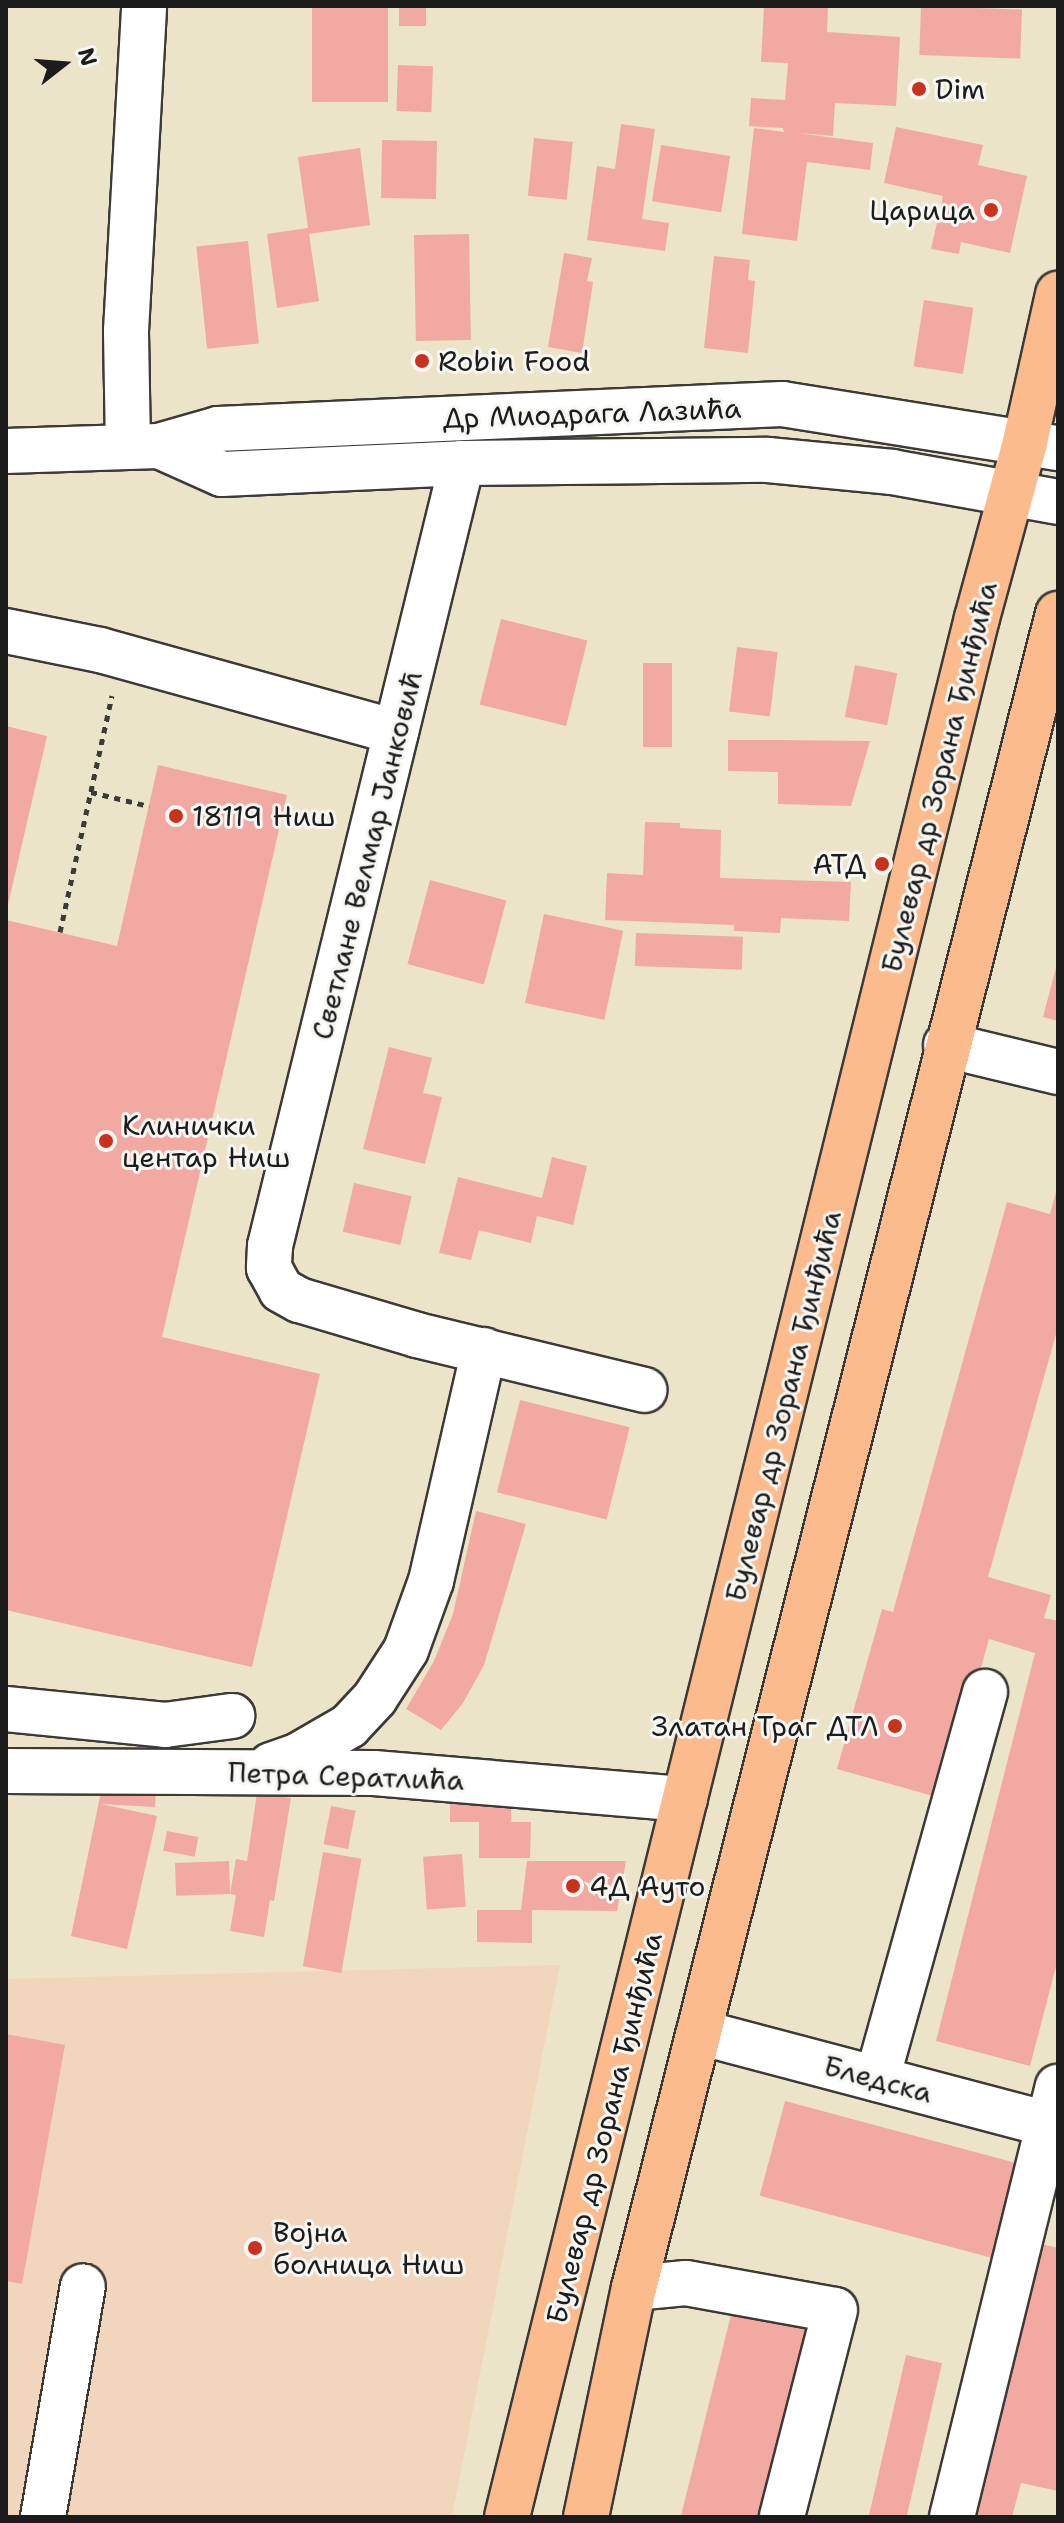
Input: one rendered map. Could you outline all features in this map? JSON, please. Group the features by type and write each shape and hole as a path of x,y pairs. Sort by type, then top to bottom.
{"main road":[{"name":"Булевар др Зорана Ђинђића","path":"507,2517 973,633 1011,493 1042,445 1058,294"},
{"path":"586,2517 634,2288 946,1045 1058,614"}],"street":[{"path":"144,6 126,331 144,447"},
{"name":"Др Миодрага Лазића","path":"6,451 144,447 218,429 782,404 1042,445"},
{"name":"Др Миодрага Лазића","path":"144,447 222,474 462,463 768,460 892,472 1058,502"},
{"name":"Светлане Велмар Јанковић","path":"462,463 270,1246 269,1268 288,1296 417,1335 484,1350"},
{"path":"6,631 121,656 396,732"},
{"path":"946,1045 1058,1072"},
{"path":"254,1771 297,1756 349,1726 365,1711 406,1650 431,1581 484,1350 644,1390"},
{"path":"877,2079 985,1692"},
{"path":"6,1709 165,1725 232,1716"},
{"name":"Петра Сератлића","path":"6,1771 374,1773 685,1799"},
{"name":"Бледска","path":"699,2032 877,2079 1055,2113"},
{"path":"952,2517 1055,2113"},
{"path":"634,2288 686,2283 835,2310 782,2517"},
{"path":"43,2517 83,2286"}],"path":[{"path":"60,932 121,656"},
{"path":"91,792 149,806"}],"shaded area":[{"name":"Војна болница Ниш","path":"560,1965 452,2517 6,2517 6,1979"}],"building":[{"path":"312,6 388,6 388,102 312,102"},
{"path":"399,6 426,6 426,26 399,26"},
{"path":"764,6 828,6 827,32 900,37 896,106 835,103 833,136 797,133 873,143 870,170 807,162 797,241 742,234 754,128 784,132 783,128 749,126 751,98 785,100 788,63 761,62"},
{"path":"921,6 1022,10 1020,58 919,55"},
{"path":"398,65 433,66 431,112 396,111"},
{"path":"621,124 655,129 642,219 669,223 665,251 587,240 597,166 615,169"},
{"path":"896,127 983,145 978,165 1027,176 1010,253 961,242 959,254 931,249 943,196 884,183"},
{"path":"534,138 573,142 567,200 528,196"},
{"path":"382,140 437,141 436,199 381,198"},
{"path":"661,145 730,156 721,212 652,201"},
{"path":"360,148 370,225 309,234 319,301 277,308 267,234 308,228 298,157"},
{"path":"469,234 471,340 416,341 414,235"},
{"path":"248,241 259,343 207,349 196,246"},
{"path":"564,253 592,258 587,281 593,282 582,353 548,347"},
{"path":"714,256 750,260 748,280 755,281 748,353 704,348"},
{"path":"924,300 973,308 963,374 914,366"},
{"path":"501,619 587,641 566,726 480,704"},
{"path":"737,647 778,652 770,717 729,712"},
{"path":"643,663 672,663 672,747 643,747"},
{"path":"855,665 897,673 887,725 845,717"},
{"path":"6,726 47,736 7,909 6,909"},
{"path":"728,740 870,741 851,806 778,804 778,772 728,771"},
{"name":"Клинички центар Ниш","path":"158,765 287,795 162,1337 320,1374 252,1667 6,1610 6,920 117,946"},
{"path":"645,822 680,823 680,828 721,830 720,878 851,882 849,921 781,918 780,933 734,931 734,925 605,920 607,873 643,875"},
{"path":"430,880 506,900 484,984 407,964"},
{"path":"544,914 623,931 604,1020 525,1003"},
{"path":"636,933 743,937 742,970 635,966"},
{"path":"1058,960 1058,1021 1043,1017"},
{"path":"389,1047 432,1058 423,1093 442,1097 425,1164 363,1149"},
{"path":"552,1157 587,1166 573,1225 537,1216 531,1243 479,1230 471,1260 439,1253 458,1177 542,1198"},
{"path":"354,1183 411,1196 400,1245 343,1232"},
{"path":"1057,1188 1058,1327 988,1577 1051,1595 1044,1618 1058,1621 1058,1959 1030,2066 936,2041 1035,1653 989,1639 944,1799 837,1769 882,1609 893,1612 1007,1202 1050,1214"},
{"path":"520,1400 630,1427 607,1520 497,1492"},
{"path":"476,1511 526,1524 484,1665 463,1703 441,1730 406,1709 434,1661 453,1614"},
{"path":"102,1787 156,1790 155,1807 101,1804 157,1816 127,1949 71,1936"},
{"path":"450,1792 511,1792 511,1822 531,1822 530,1858 479,1858 479,1822 450,1822"},
{"path":"257,1793 291,1798 274,1901 270,1900 264,1937 230,1931 236,1895 230,1894 236,1859 247,1861"},
{"path":"331,1806 356,1811 348,1849 324,1844"},
{"path":"167,1831 198,1837 195,1857 163,1851"},
{"path":"323,1852 361,1859 341,1973 303,1966"},
{"path":"462,1854 466,1907 427,1910 423,1857"},
{"path":"229,1861 230,1894 176,1896 175,1863"},
{"name":"4Д Ауто","path":"527,1861 626,1861 617,1911 532,1910 532,1943 477,1942 477,1910 521,1910"},
{"path":"6,2034 65,2045 22,2284 6,2281"},
{"path":"785,2101 1035,2168 1010,2263 760,2196"},
{"path":"1041,2244 1058,2248 1058,2491 1021,2483 1012,2517 972,2517"},
{"path":"734,2303 825,2326 778,2517 681,2516"},
{"path":"906,2355 942,2363 907,2517 869,2517"}],"place":[{"name":"Dim","path":"919,89"},
{"name":"Царица","path":"991,210"},
{"name":"Robin Food","path":"422,361"},
{"name":"18119 Ниш","path":"176,816"},
{"name":"АТД","path":"882,864"},
{"name":"Клинички центар Ниш","path":"106,1141"},
{"name":"Златан Траг ДТЛ","path":"895,1726"},
{"name":"4Д Ауто","path":"573,1886"},
{"name":"Војна болница Ниш","path":"255,2248"}]}
